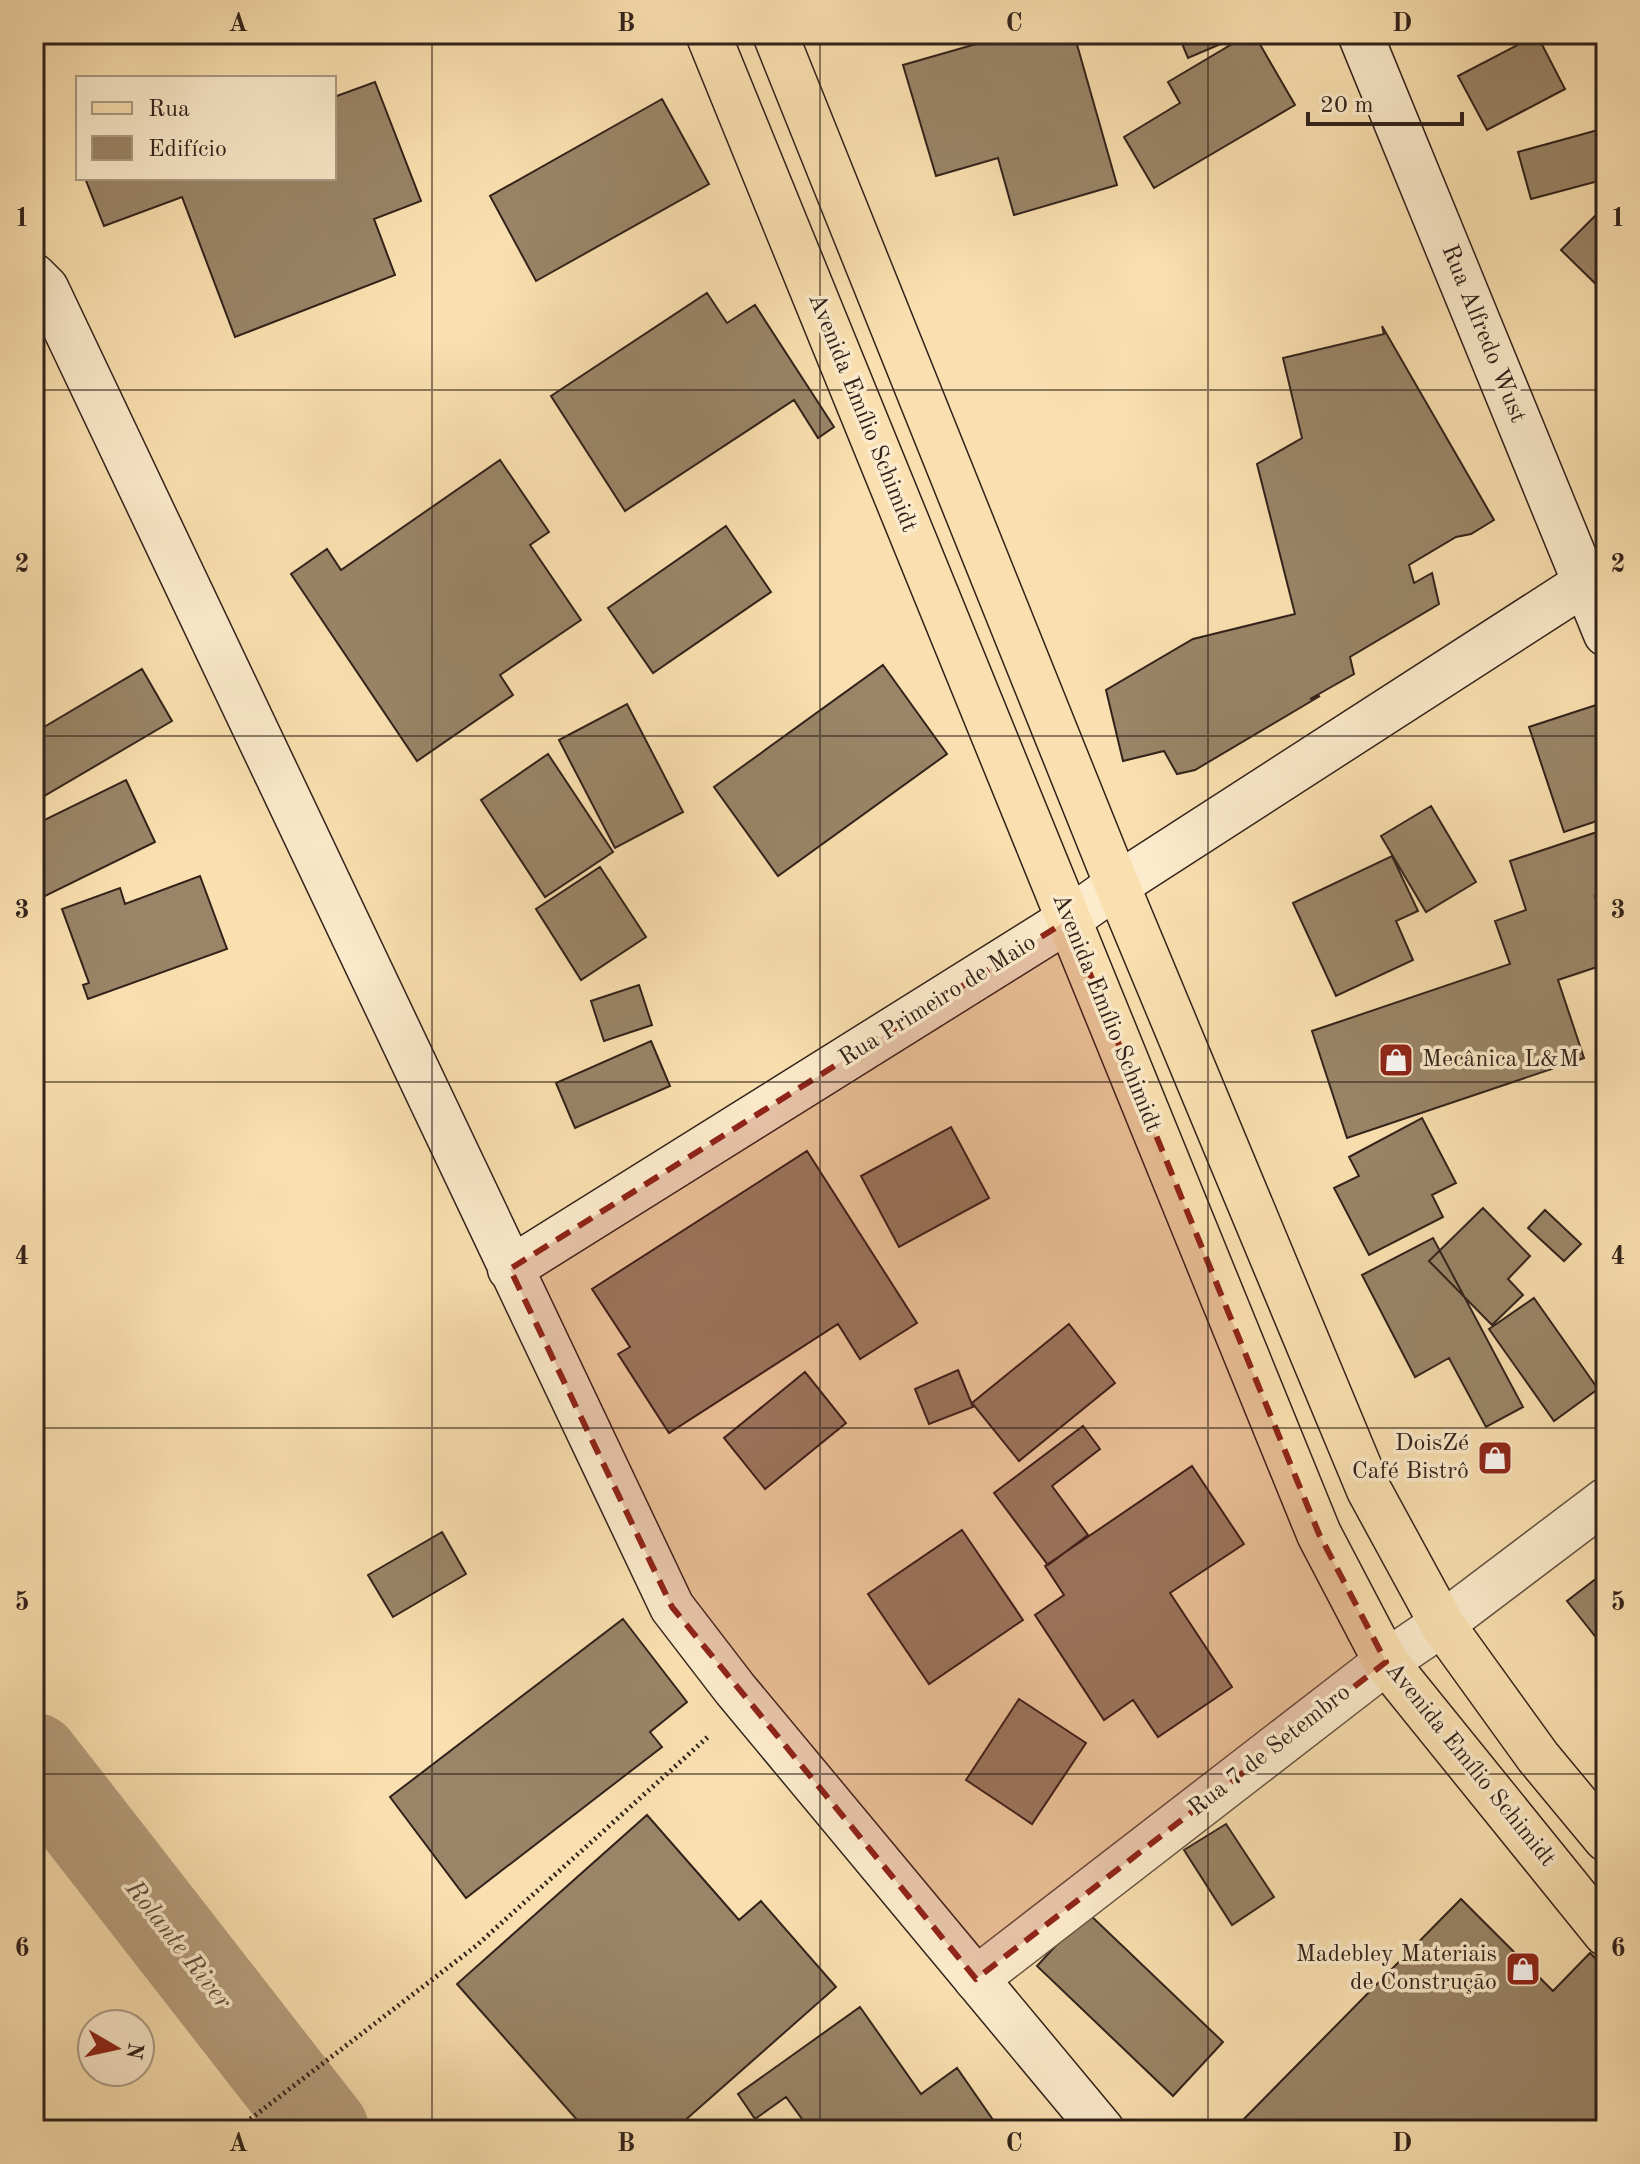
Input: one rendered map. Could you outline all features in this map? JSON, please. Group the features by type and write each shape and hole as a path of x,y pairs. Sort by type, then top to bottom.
{"main road":[{"name":"Avenida Emílio Schimidt","path":"708,34 1319,1534 1386,1662 1606,1934"},
{"path":"775,34 1117,885 1369,1490 1442,1624 1538,1757 1606,1839"}],"street":[{"name":"Rua Alfredo Wust","path":"1360,34 1596,578 1606,634"},
{"path":"34,276 46,288 672,1607 746,1703 1102,2130"},
{"name":"Rua Primeiro de Maio","path":"510,1269 1068,920 1117,885 1596,578"},
{"name":"Rua 7 de Setembro","path":"976,1979 1386,1662 1442,1624 1606,1500"}],"path":[{"path":"236,2130 476,1946 746,1703"}],"highlighted area":[{"path":"1068,920 1319,1534 1386,1662 976,1979 672,1607 510,1269"}],"building":[{"path":"1011,34 1074,34 1117,185 1014,215 998,158 936,176 903,65"},
{"path":"1178,34 1244,34 1188,58"},
{"path":"1249,34 1254,34 1295,105 1154,188 1124,137 1180,103 1168,82"},
{"path":"1537,35 1565,89 1487,130 1458,76"},
{"path":"375,82 421,201 374,219 395,275 235,337 182,197 104,226 86,180 336,180 336,96"},
{"path":"662,99 709,184 536,281 490,196"},
{"path":"1605,128 1606,179 1531,199 1518,152"},
{"path":"1606,205 1606,294 1561,250"},
{"path":"707,293 727,323 755,305 834,427 818,438 794,400 625,511 551,396"},
{"path":"1382,326 1494,520 1471,534 1456,537 1409,565 1414,583 1432,573 1439,604 1350,657 1354,674 1195,770 1177,774 1164,751 1123,761 1106,690 1193,639 1295,614 1257,464 1302,438 1283,358 1384,334"},
{"path":"500,460 549,532 530,545 581,620 500,675 513,695 417,761 291,574 327,549 341,570"},
{"path":"726,526 771,592 653,673 608,608"},
{"path":"883,665 947,754 778,876 714,787"},
{"path":"142,669 172,721 34,802 34,733"},
{"path":"627,704 683,812 615,848 559,740"},
{"path":"1596,705 1606,736 1606,818 1564,832 1529,727"},
{"path":"548,754 613,852 545,897 481,800"},
{"path":"126,780 155,842 41,898 34,883 34,825"},
{"path":"1431,806 1476,882 1426,912 1381,836"},
{"path":"1606,829 1606,892 1595,896 1606,929 1606,964 1558,980 1584,1058 1347,1138 1312,1031 1510,964 1495,921 1526,910 1510,861"},
{"path":"1392,856 1418,911 1396,921 1413,960 1336,996 1293,903"},
{"path":"600,867 646,937 581,980 536,909"},
{"path":"200,876 227,949 88,999 83,985 89,983 62,909 120,888 125,904"},
{"path":"639,985 652,1025 604,1041 591,1001"},
{"path":"651,1041 670,1086 575,1128 556,1083"},
{"path":"1422,1118 1456,1183 1432,1195 1443,1217 1369,1255 1334,1188 1359,1176 1349,1157"},
{"path":"951,1127 989,1198 899,1247 861,1176"},
{"path":"807,1151 917,1323 860,1359 838,1324 669,1433 618,1354 630,1347 592,1289"},
{"path":"1483,1208 1530,1256 1508,1279 1523,1295 1492,1325 1429,1261"},
{"path":"1545,1210 1581,1244 1564,1261 1528,1228"},
{"path":"1433,1238 1523,1407 1486,1427 1449,1358 1415,1377 1362,1275"},
{"path":"1534,1298 1598,1389 1554,1421 1489,1329"},
{"path":"1069,1324 1115,1383 1019,1461 972,1403"},
{"path":"958,1370 973,1407 929,1424 915,1389"},
{"path":"805,1372 846,1423 765,1489 724,1438"},
{"path":"1083,1426 1100,1449 1052,1486 1088,1535 1048,1565 994,1493"},
{"path":"1192,1466 1244,1544 1170,1593 1232,1687 1158,1737 1133,1700 1104,1720 1035,1615 1064,1595 1045,1566"},
{"path":"962,1530 1023,1620 929,1684 868,1594"},
{"path":"442,1532 466,1574 393,1617 368,1575"},
{"path":"1606,1571 1606,1650 1567,1601"},
{"path":"623,1619 687,1702 650,1732 662,1747 466,1898 390,1797"},
{"path":"1019,1699 1086,1743 1032,1824 966,1780"},
{"path":"647,1815 739,1920 761,1901 836,1987 674,2130 586,2130 457,1984"},
{"path":"1226,1824 1274,1897 1232,1925 1184,1850"},
{"path":"1461,1899 1553,1991 1590,1953 1606,1969 1606,2130 1233,2130"},
{"path":"1087,1912 1223,2042 1173,2096 1037,1966"},
{"path":"860,2007 921,2094 957,2068 1000,2130 810,2130 786,2097 755,2119 738,2094"}],"waterway":[{"name":"Rolante River","path":"34,1759 323,2130"}],"place":[{"name":"Mecânica L&M","path":"1396,1060"},
{"name":"DoisZé Café Bistrô","path":"1495,1458"},
{"name":"Madebley Materiais de Construção","path":"1523,1969"}]}
